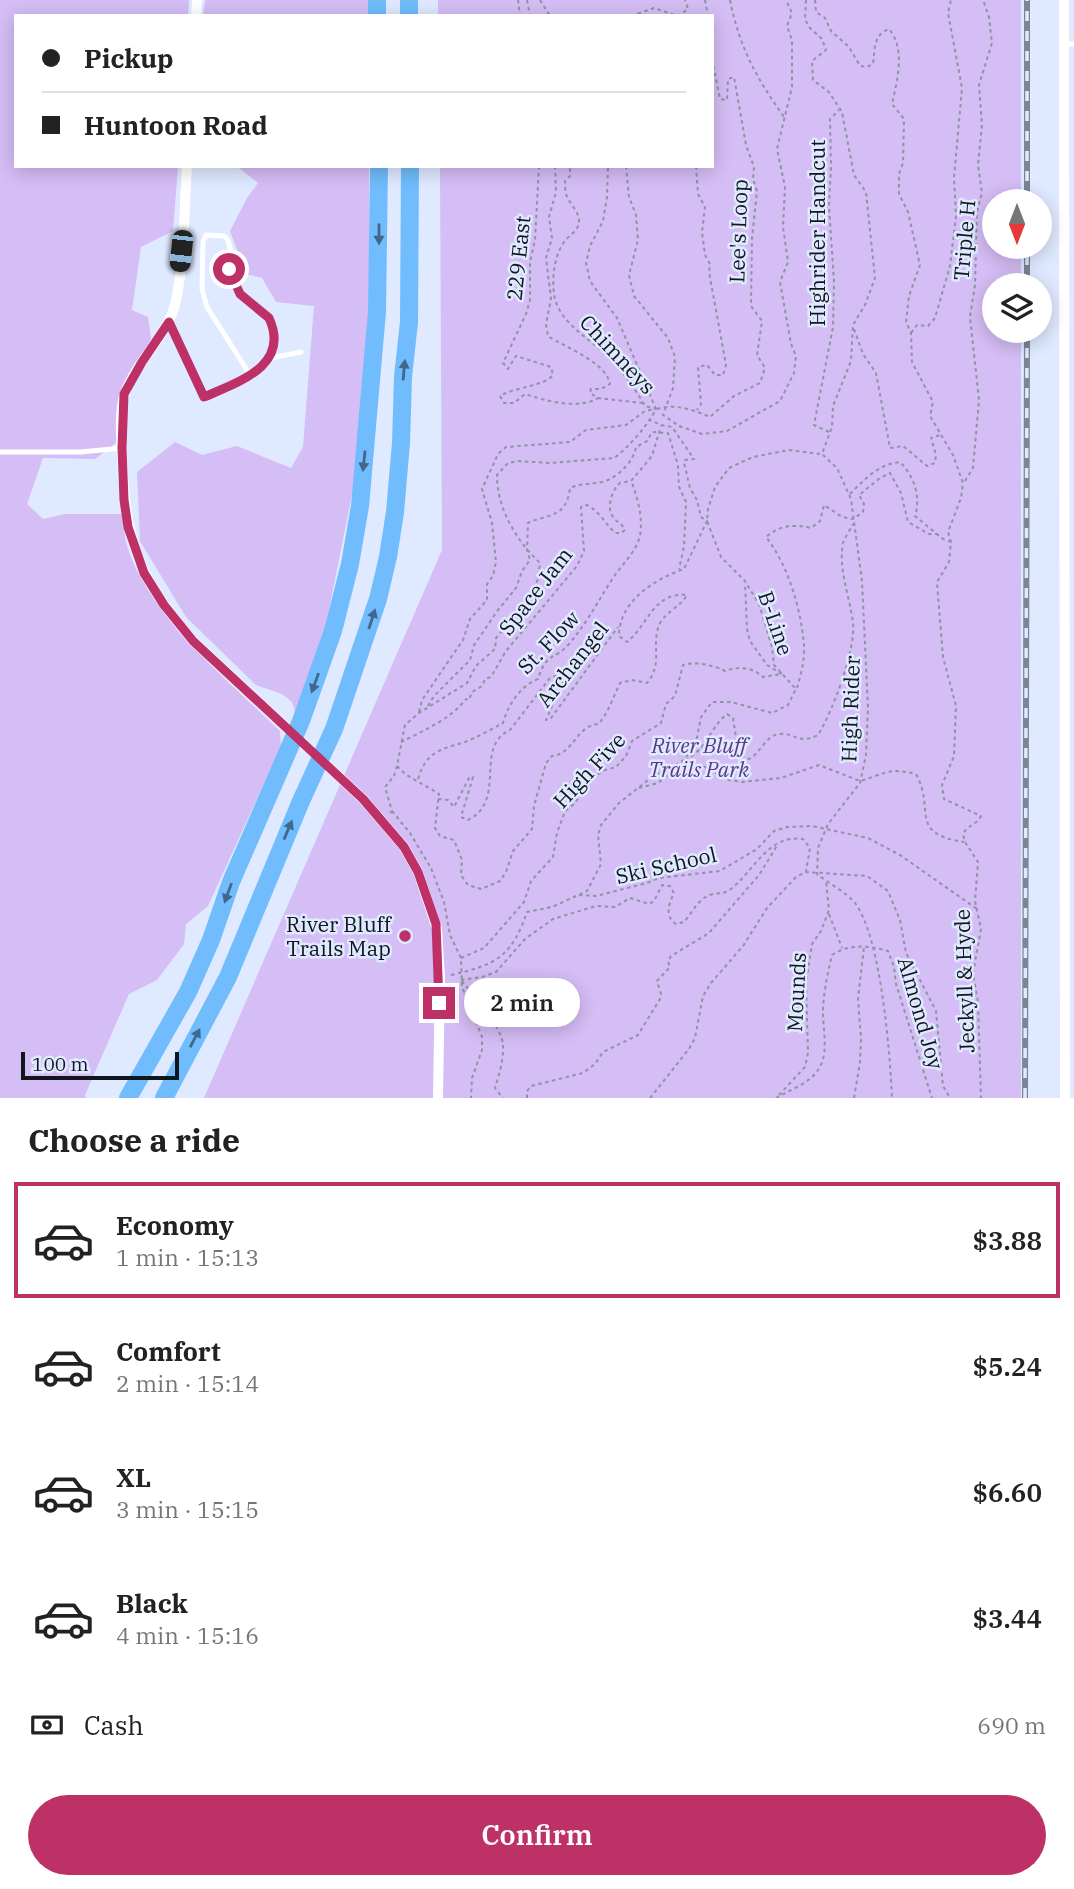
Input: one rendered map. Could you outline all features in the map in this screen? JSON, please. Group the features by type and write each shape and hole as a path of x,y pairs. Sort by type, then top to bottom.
{"highway":[{"path":"128,1098 188,992 211,940 231,882 301,721 333,631 350,564 362,482 377,312 379,168"},
{"path":"164,1098 228,977 300,801 334,729 378,599 393,523 401,443 403,377 409,322 410,168"}],"street":[{"path":"1064,0 1069,44 1070,827 1070,955 1065,1098"},
{"path":"187,168 176,300 169,322 124,394 122,448 128,527 144,573 161,601 193,641 363,799 404,847 418,872 436,924 440,977 438,1098"}],"lane":[{"path":"250,375 207,307 202,289 203,242 206,235 224,236 228,240 231,253 229,269 240,294 269,318 273,344 271,358"},
{"path":"169,322 204,397 250,375 271,358 301,352"},
{"path":"0,452 81,452 122,448"}],"path":[{"path":"681,14 688,9 685,0"},
{"path":"730,0 749,63 785,118"},
{"path":"626,168 638,240 629,275 634,296 668,338 675,357 673,388 663,415 679,426 702,434 727,431 780,401 794,373 796,356 791,344 780,282 788,262 783,227 785,187 777,149 792,87 792,40 787,26 792,13 786,0"},
{"path":"397,766 405,776 418,780 439,794 435,828 440,836 454,840 462,860 461,875 468,886 481,889 500,881 513,851 532,829 534,806 546,763 569,746 580,731 591,724 599,724 620,682 632,680 647,683 655,674 656,635 661,621 670,610 682,604 688,595 676,594 659,602 627,642 619,636 621,624 628,608 650,584 684,569 707,521 715,488 729,468 753,457 789,450 822,454 830,432 833,406 850,361 853,325 865,305 875,278 875,268 866,192 854,175 839,110 829,92 813,80 812,61 826,50 822,39 809,27 805,19 807,0"},
{"path":"638,788 658,783 671,772 693,765 701,765 729,780 742,782 780,778 819,765 860,781 879,772 916,774 923,791 924,815 932,831 944,839 965,842 965,830 979,821 981,816 944,799 942,793 942,785 954,757 956,706 943,657 937,582 949,562 951,542 948,532 964,483 953,455 929,416 933,402 912,362 911,334 906,322 909,296 920,265 908,212 899,194 904,119 892,104 899,65 895,36 889,29 881,32 876,40 873,64 860,66 849,47 831,31 825,18 816,12 815,0"},
{"name":"Triple H","path":"911,334 917,325 928,326 935,318 950,266 957,216 954,178 962,88 948,13 951,0"},
{"name":"Triple H","path":"964,483 973,468 979,400 970,317 975,285 977,212 982,193 978,165 982,125 979,85 992,43 989,17 983,0"},
{"path":"637,14 654,8 672,14"},
{"name":"Lee's Loop","path":"666,405 696,411 710,417 734,396 760,383 765,368 757,355 762,321 751,306 751,239 757,191 753,179 754,167 746,145 734,77 728,79 727,100 720,99 714,69"},
{"name":"Highrider Handcut","path":"830,432 814,425 833,327 834,282 829,206 830,119 839,110"},
{"name":"229 East","path":"539,168 535,240 530,262 530,300 503,363 508,369 516,356 551,367 553,375 548,381 519,387 500,396 504,403 514,403 525,394 558,402 590,403 598,397"},
{"path":"555,168 556,192 549,216 552,238 546,258 551,298 546,325 548,336 591,360 608,376 610,384 601,389 591,389 590,393 598,397 643,403"},
{"name":"Chimneys","path":"570,168 570,176 565,181 566,195 579,223 575,233 565,241 557,256 553,270 554,294 570,323 626,377 645,406 656,409"},
{"path":"608,168 603,221 590,246 586,263 590,281 617,318 656,409"},
{"name":"Lee's Loop","path":"696,168 698,194 705,207 702,232 705,255 710,264 709,272 726,365 723,375 715,375 707,365 698,367 701,404 696,411"},
{"path":"853,325 863,354 876,373 890,448 903,446 927,466 935,463 936,455 931,438 941,435"},
{"path":"419,713 467,683 476,666 495,649 496,638 527,601 538,579 540,563 527,550 507,517 497,494 497,475 508,463 518,461 549,463 614,458 622,453 656,409 666,405"},
{"name":"Chimneys","path":"400,743 405,725 419,713 422,701 463,640 470,618 487,600 488,584 496,562 492,523 482,489 498,454 506,447 570,442 586,429 626,425 645,411 656,409"},
{"path":"650,420 661,425"},
{"name":"Space Jam","path":"400,743 460,707 466,699 469,700 472,692 482,686 485,678 491,677 506,651 577,566 584,551 581,507 587,505 597,510 605,524 615,533 625,530 622,523 613,517 610,509 611,495 620,484 631,481 652,456 661,425"},
{"name":"B-Line","path":"661,425 672,426 694,459 685,460 684,463 701,517 707,521 721,557 745,581 758,604 772,647 774,665 796,689"},
{"path":"428,707 434,696 470,660 474,645 516,588 522,571 530,560 527,550 528,523 552,517 568,501 570,488 580,483 607,481 628,464 636,447 647,441 652,432 668,433 678,465 678,487 686,502 684,547 679,571"},
{"name":"High Rider","path":"817,874 818,848 826,829 860,781 866,755 868,708 862,581 849,495 837,468 822,454"},
{"path":"849,495 876,470 889,463 900,462 909,471 915,486 918,500 915,516 951,542"},
{"path":"471,1098 472,1078 482,1049 482,1037 471,1016 461,972 478,969 507,952 520,932 527,912 552,907 587,891 601,864 598,835 601,825 619,803 652,777 693,756 708,741 720,719 727,713 733,718 736,754 749,759 755,756 767,740 779,734 807,740 818,735 845,674 851,643 853,625 843,571 843,542 853,521 863,512 864,504 859,495 890,473 901,493 908,522 929,534 938,534"},
{"name":"St. Flow","path":"418,780 422,765 432,755 449,745 463,742 503,723 506,709 527,683 538,679 542,666 552,655 565,648 592,615 609,583 640,538 640,511 631,481"},
{"path":"684,760 696,741 701,717 712,702 731,702 772,713 788,705 796,689 804,647 802,635 795,600 777,551 766,537 788,524 811,528 820,521 824,505 853,521"},
{"path":"745,581 750,641 767,665 782,674"},
{"name":"Archangel","path":"438,799 448,800 454,807 469,778 473,776 461,817 468,820 478,814 488,798 493,750 501,734 510,730 550,678 561,674 563,681 546,720 551,718 621,624"},
{"name":"High Five","path":"461,958 484,948 524,902 531,881 553,857 557,833 565,811 602,771 616,767 626,756 632,741 660,723 666,704 675,696 683,665 694,662 725,671 735,668 754,669 764,677 782,674"},
{"path":"384,822 391,811 384,788 394,776 400,743"},
{"name":"Ski School","path":"578,895 596,895 659,878 720,871 754,852 774,831 787,827 811,826 868,838 900,855 977,909"},
{"path":"461,980 496,972 525,939 553,919 596,906 615,907 630,898 649,904 665,884 670,886 674,893 668,909 670,918 676,923 684,922 699,902 710,895 722,894 731,889 771,847 796,838 803,839 810,848 806,872"},
{"name":"Jeckyll & Hyde","path":"965,842 978,862 975,901 981,929 973,973 978,1002 981,1098"},
{"path":"527,1098 527,1091 531,1086 583,1073 595,1064 603,1052 638,1035 657,1006 661,994 657,981 670,967 668,962 671,956 709,933 759,875 778,844"},
{"path":"650,1098 695,1038 704,996 711,983 743,946 767,908 796,877 806,872 867,876 888,891 900,920 906,953 936,1011 943,1086 950,1098"},
{"path":"817,874 855,902 867,927 879,981 892,1098"},
{"path":"776,1098 814,1075 826,1044 823,1007 827,976 832,955 842,948 828,912 825,880"},
{"name":"Mounds","path":"776,1098 805,1067 808,1053 806,983 812,944 828,912"},
{"path":"854,1098 860,1062 858,999 864,947"},
{"name":"Almond Joy","path":"842,948 873,947 888,951 932,1098"},
{"path":"461,980 502,1039 503,1058 495,1088 503,1098"}],"green space":[{"path":"0,0 189,0 188,14 14,14 14,168 178,168 173,231 141,247 132,310 148,317 151,338 128,397 121,439 95,459 43,458 27,504 43,519 65,514 122,514 127,546 137,571 152,596 192,646 280,731 281,746 208,906 186,924 184,944 157,980 129,994 86,1098 0,1098"},
{"path":"205,0 368,0 368,14 203,14"},
{"name":"River Bluff Trails Park","path":"438,0 1021,0 1021,189 982,189 982,259 1021,259 1021,273 982,273 982,343 1021,343 1021,1098 204,1098 442,550 440,168 714,168 714,14 438,14"},
{"path":"239,168 369,168 369,330 359,459 323,640 296,714 292,702 282,694 256,685 186,617 140,541 137,472 175,442 202,455 237,446 291,468 303,447 314,306 276,302 262,278 246,274 230,231 258,183"}],"railway":[{"path":"1027,0 1027,189"},
{"path":"1027,259 1027,273"},
{"path":"1025,1098 1027,343"}],"place":[{"name":"River Bluff Trails Map","path":"405,936"}],"route":[{"path":"229,269 240,294 272,322 271,358 259,370 204,397 169,322 124,394 122,448 128,527 144,573 156,594 193,641 363,799 404,847 418,872 436,924 439,1003"}]}
